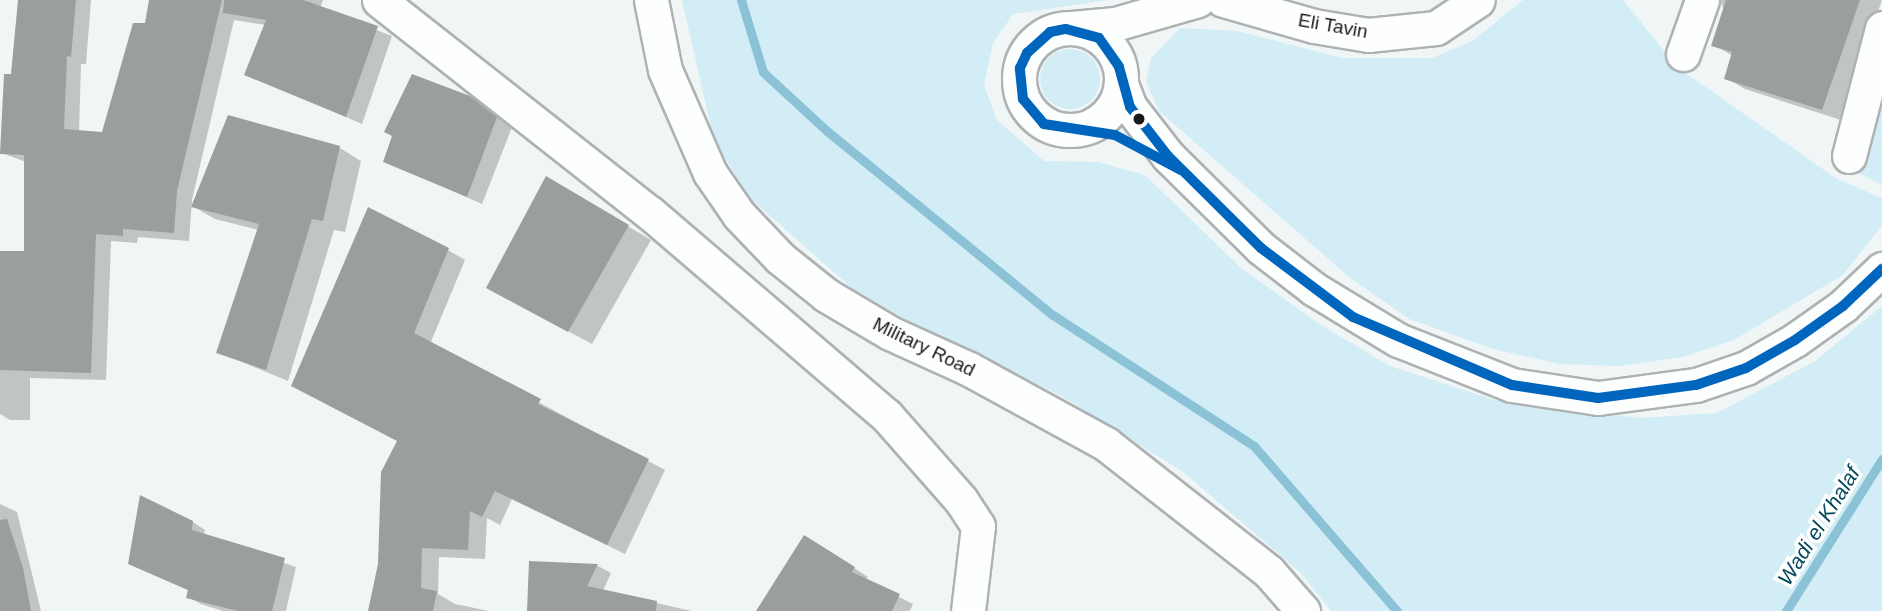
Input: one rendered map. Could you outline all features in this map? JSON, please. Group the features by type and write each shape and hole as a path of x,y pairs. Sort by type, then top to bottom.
{"street":[{"path":"379,0 650,213 886,415 961,500 978,526 968,611"},
{"name":"Military Road","path":"651,0 665,70 710,173 739,215 780,258 825,295 890,333 969,369 1106,444 1269,572 1303,611"},
{"path":"1181,170 1115,135 1044,124 1023,99 1019,84 1020,68 1037,40 1066,29 1115,24 1198,0"},
{"name":"Eli Tavin","path":"1223,0 1314,26 1368,35 1436,28 1478,0"},
{"path":"1683,54 1702,0"},
{"path":"1075,130 1106,116 1132,35 1155,12"},
{"path":"1849,156 1882,28"},
{"path":"1066,29 1099,38 1120,75 1130,107 1181,170 1261,248 1353,317 1470,370 1556,393 1598,398 1696,385 1746,368 1843,306 1882,269"}],"shaded area":[{"path":"682,0 1109,0 1013,14 993,43 984,85 997,120 1044,161 1098,162 1145,175 1241,268 1318,323 1390,366 1495,400 1640,418 1717,413 1815,361 1882,306 1882,611 1331,611 1301,573 1183,472 1060,395 942,340 853,289 752,200 714,141"},
{"path":"1523,0 1623,0 1677,67 1837,179 1882,198 1882,225 1843,275 1734,340 1683,357 1619,366 1560,364 1493,349 1409,319 1349,277 1159,111 1146,82 1151,58 1180,28 1237,31 1343,58 1432,58 1472,41"},
{"path":"1064,49 1076,49 1095,62 1100,79 1098,91 1087,104 1076,109 1064,109 1045,96 1040,85 1040,73 1053,54"},
{"path":"1882,83 1882,185 1858,173"}],"building":[{"path":"18,0 76,0 71,57 67,56 64,129 102,132 133,23 145,23 149,0 222,0 177,191 174,233 123,229 123,236 96,234 91,373 0,370 0,251 24,251 24,155 0,154 4,74 11,74"},
{"path":"224,0 303,0 378,26 346,117 244,75 266,20 223,13"},
{"path":"1726,0 1860,0 1822,110 1724,79 1732,52 1711,46"},
{"path":"412,74 470,96 497,117 467,197 383,162 392,136 384,132"},
{"path":"228,115 340,146 323,221 312,219 266,370 216,353 259,224 191,207"},
{"path":"546,176 629,225 568,332 486,288"},
{"path":"368,207 449,248 414,333 541,399 538,404 649,459 607,545 495,491 482,517 470,511 468,550 422,548 421,588 437,591 433,611 368,611 378,564 381,472 397,441 291,386"},
{"path":"140,495 193,521 192,530 285,558 272,611 238,611 186,598 188,590 128,564"},
{"path":"7,519 23,568 31,611 0,611 0,520"},
{"path":"804,535 855,567 852,572 900,594 892,611 756,611"},
{"path":"529,561 598,564 587,586 657,601 656,611 527,611"}],"waterway":[{"path":"741,0 763,72 827,131 1053,315 1254,446 1397,611"},
{"name":"Wadi el Khalaf","path":"1786,611 1882,459"}],"transit line":[{"path":"1181,170 1115,135 1044,124 1023,99 1020,68 1027,53 1050,32 1066,29 1099,38 1119,67 1130,107 1168,156 1261,248 1353,317 1512,385 1598,398 1696,385 1746,368 1795,340 1843,306 1882,269"}]}
